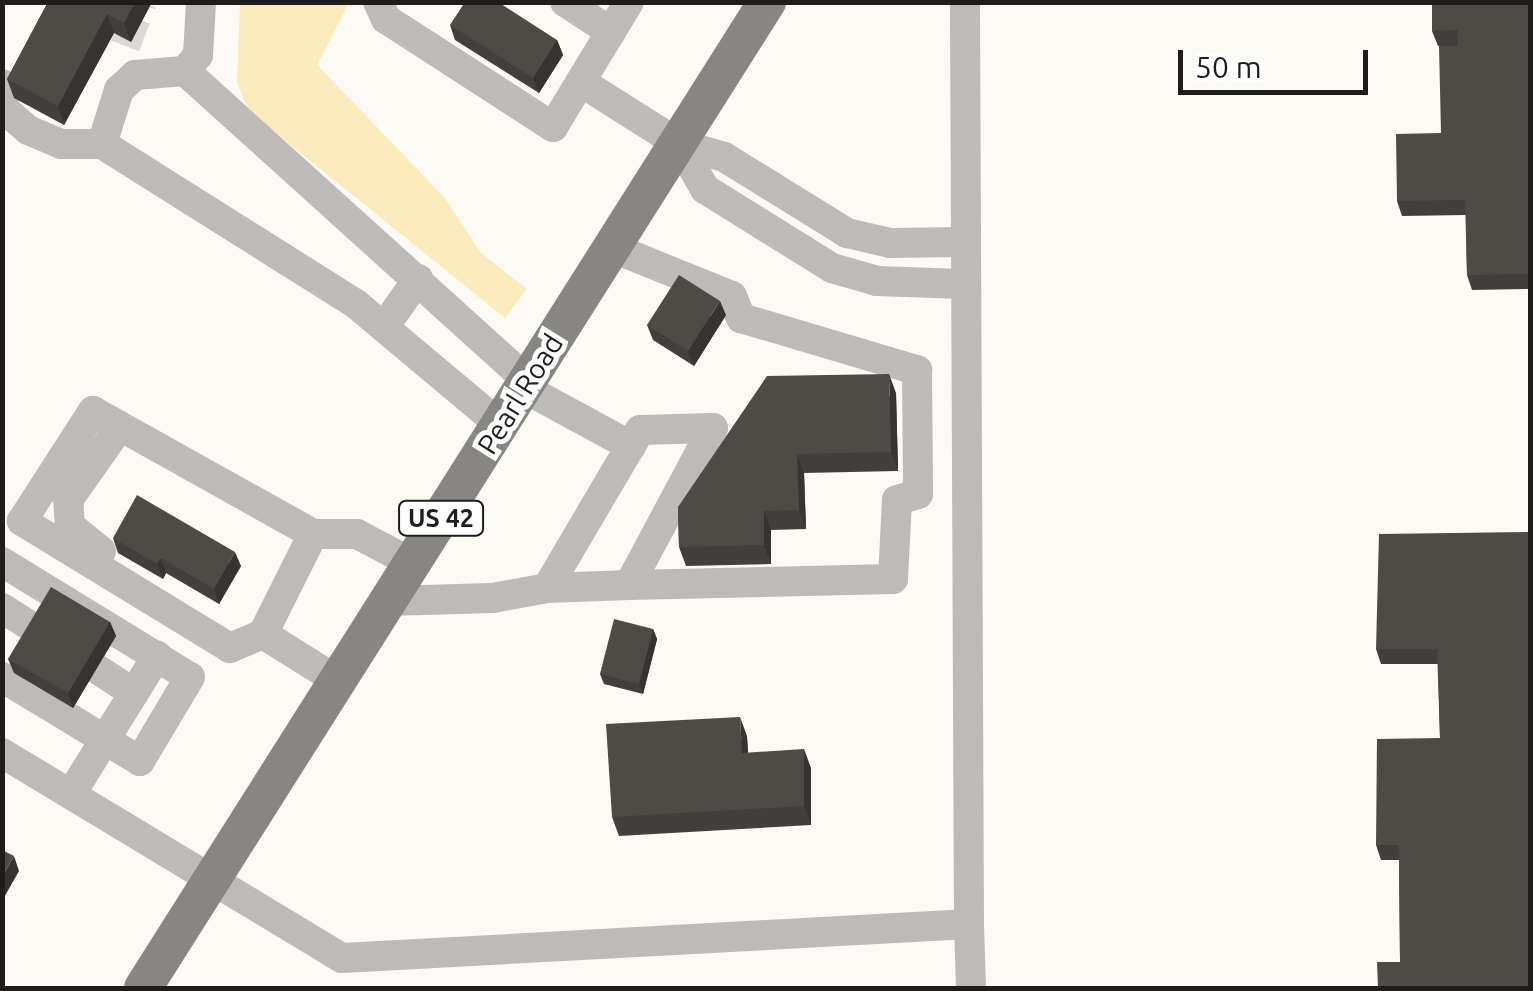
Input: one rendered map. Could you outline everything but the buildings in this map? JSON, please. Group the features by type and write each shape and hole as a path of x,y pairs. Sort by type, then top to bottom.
{"main road":[{"name":"Pearl Road","path":"143,988 767,2"}],"street":[{"path":"185,71 198,55 201,2"},
{"path":"378,2 386,20 552,127 629,2"},
{"path":"565,2 611,32"},
{"path":"964,2 962,284 970,988"},
{"path":"102,144 130,60 185,71 418,279 526,385 631,446"},
{"path":"581,82 678,144 724,157 847,233 890,244 962,242"},
{"path":"2,84 4,109 28,130 61,144 102,144 384,327 500,424"},
{"path":"678,144 705,189 832,268 877,281 962,284"},
{"path":"388,600 493,598 547,588 629,584 894,579 896,500 918,494 917,370 741,318 732,296 612,248"},
{"path":"384,327 418,279"},
{"path":"313,534 256,637 230,648 22,521 93,411 313,534 357,534 412,563"},
{"path":"120,426 68,500 70,526 338,682"},
{"path":"547,588 640,430 712,428 629,584"},
{"path":"2,562 190,677 140,760 119,717 87,685"},
{"path":"2,608 18,654"},
{"path":"2,630 18,654 119,717"},
{"path":"71,794 157,656"},
{"path":"2,753 342,958 969,924"}],"shaded area":[{"path":"240,3 349,3 317,65 445,198 481,253 527,289 505,318 250,112 237,84"}],"tunnel":[{"path":"125,46 142,2"}]}
